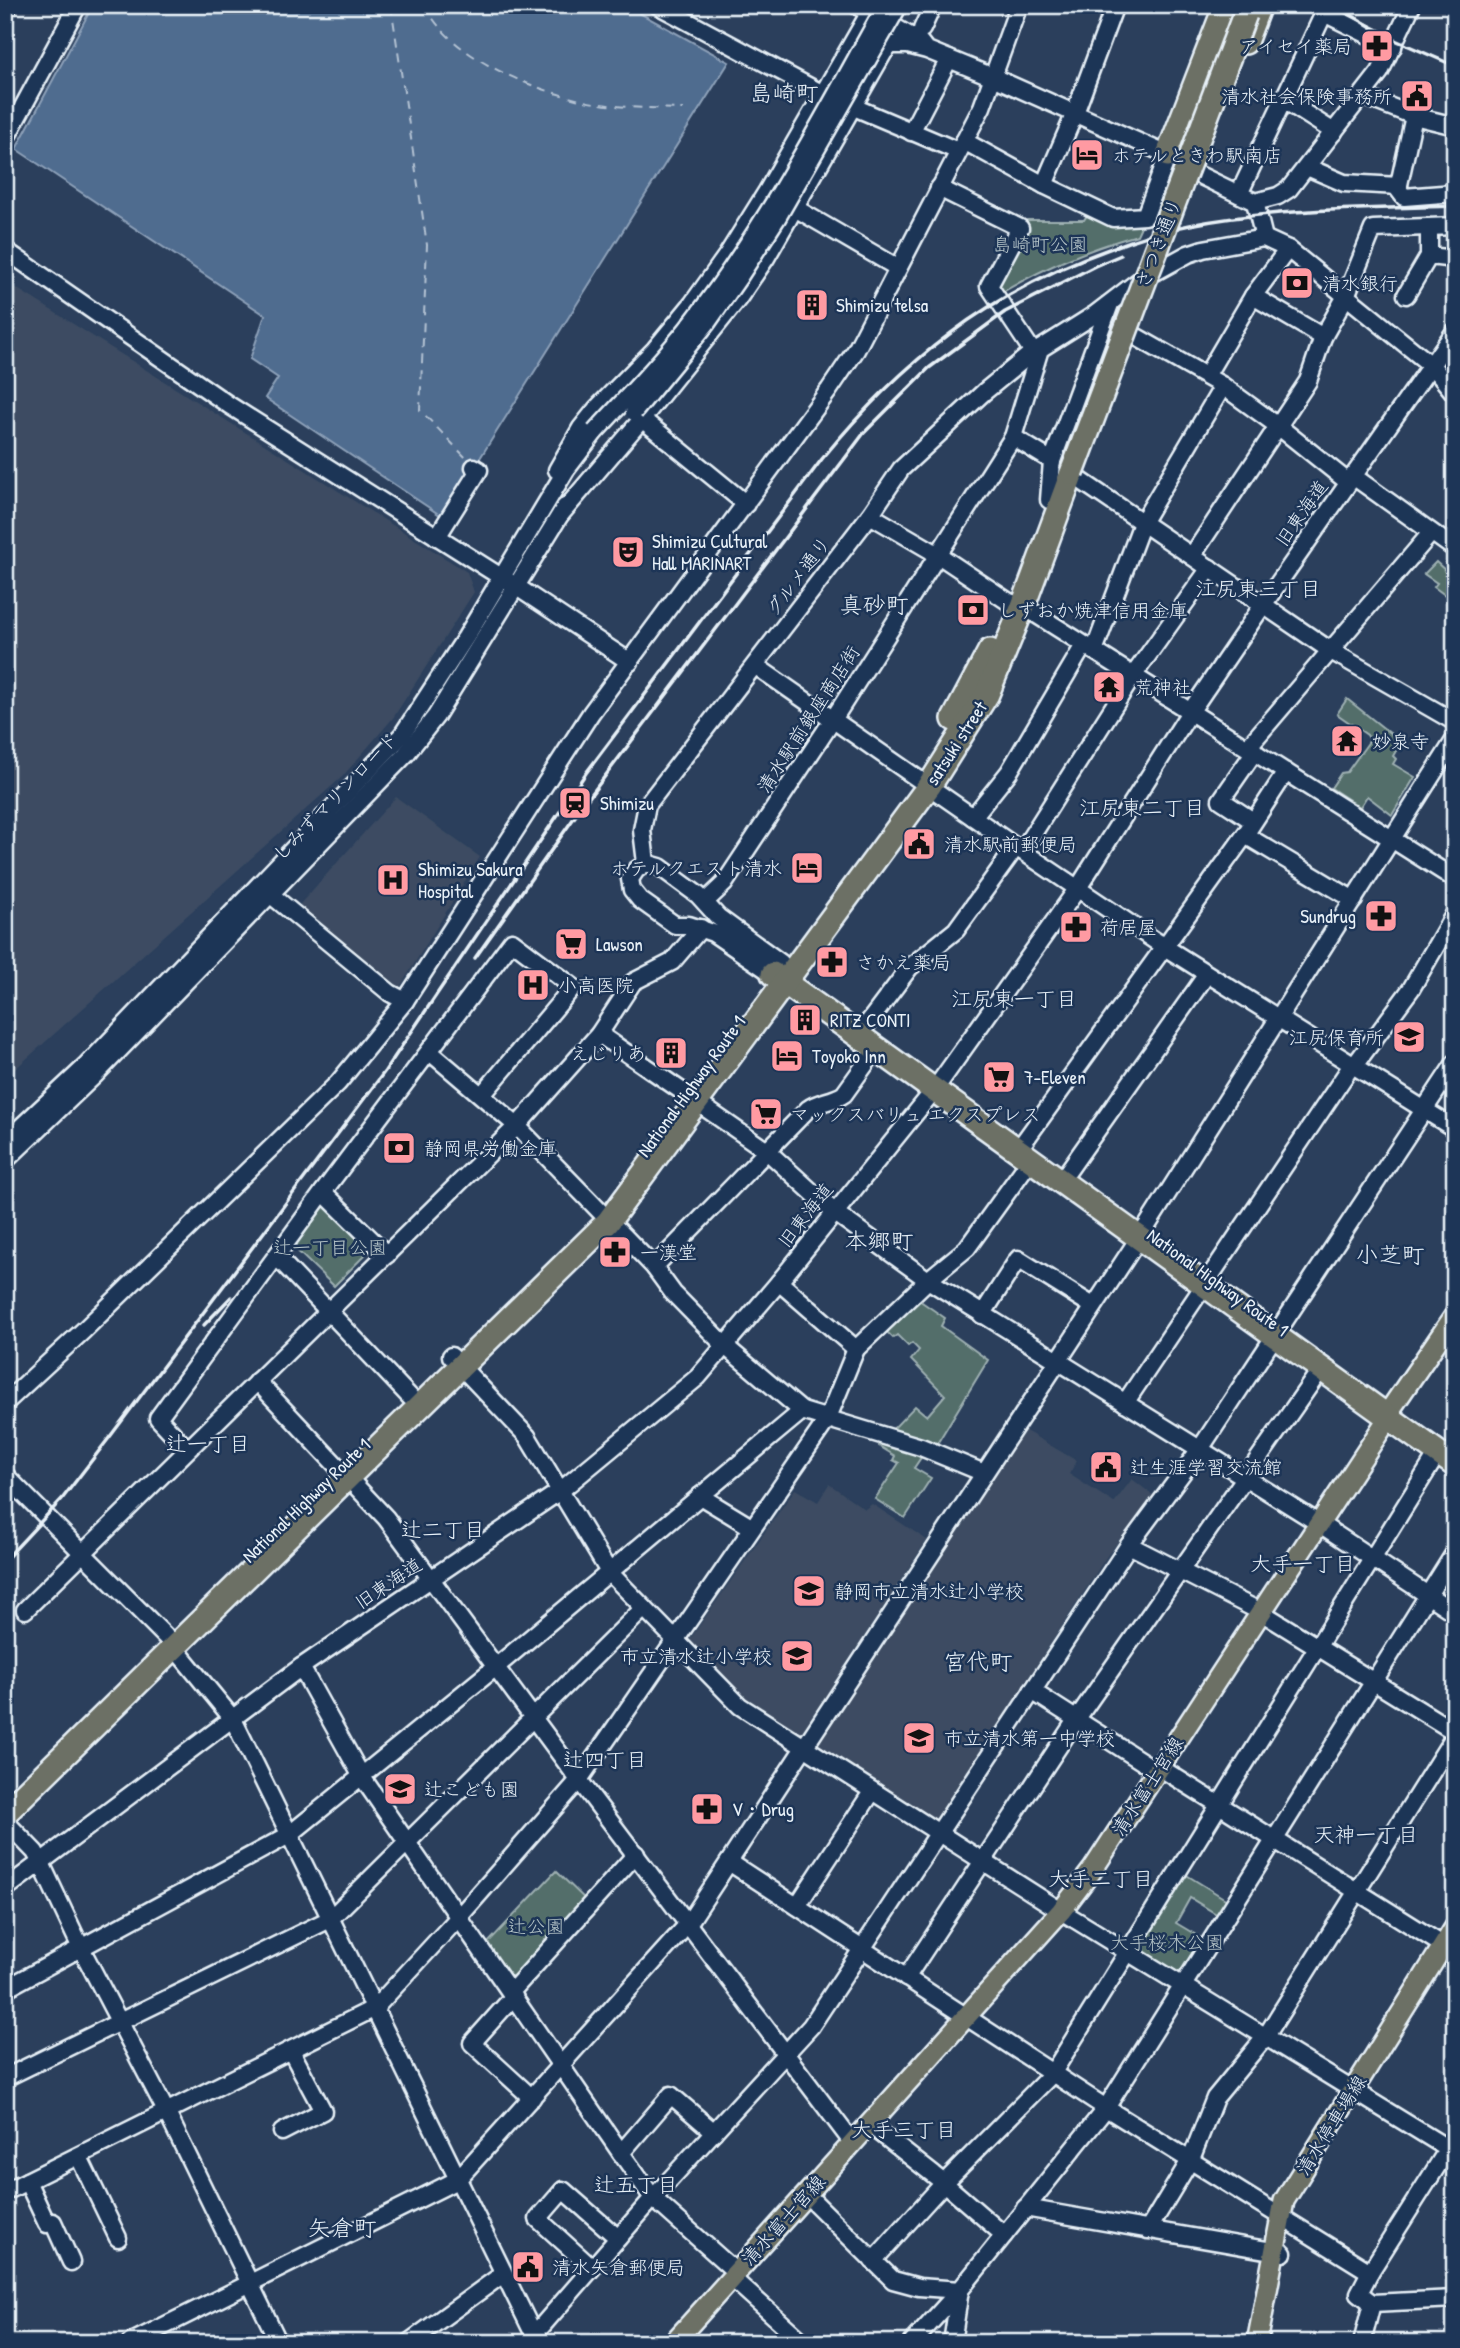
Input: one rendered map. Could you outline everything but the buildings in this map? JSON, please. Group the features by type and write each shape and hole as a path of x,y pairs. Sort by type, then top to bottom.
{"highway":[{"path":"1168,155 1242,7"},
{"path":"1195,173 1242,7"},
{"name":"さつき通り","path":"1067,470 1242,7"},
{"name":"satsuki street","path":"783,973 923,782 1016,604 1067,470"},
{"name":"National Highway Route 1","path":"5,1813 170,1642 604,1217 783,973 1449,1457"},
{"name":"National Highway Route 1","path":"1278,1332 1321,1369 1390,1412"},
{"name":"National Highway Route 1","path":"344,1473 411,1398 457,1362"},
{"name":"National Highway Route 1","path":"5,1791 170,1642"}],"main road":[{"name":"清水富士宮線","path":"673,2343 1061,1911 1093,1869 1455,1314"},
{"name":"清水停車場線","path":"1257,2343 1285,2217 1357,2093 1450,1948 1455,1927"},
{"name":"清水停車場線","path":"1269,2343 1278,2252"}],"street":[{"path":"5,12 9,5"},
{"path":"5,139 78,5"},
{"path":"657,5 823,94 911,132 961,146 1114,218 1145,216 1168,155"},
{"path":"850,5 856,24 855,38"},
{"name":"しみずマリンロード","path":"5,1142 85,1067 402,735 445,671 566,470 595,432 671,349 730,270 767,213 886,5"},
{"path":"638,415 739,278 777,218 900,5"},
{"path":"922,29 933,5"},
{"path":"5,1404 84,1331 338,1083 405,1001 591,713 856,350 982,107 1019,5"},
{"path":"1044,185 1075,113 1115,5"},
{"path":"638,415 738,299 766,258 884,52 891,45 908,45 927,50 1075,113 1168,155 1195,173 1255,202 1285,194 1307,167 1363,96 1393,47 1412,5"},
{"path":"533,527 550,483 581,428 655,349 692,304 767,191 855,38 867,8 919,41 927,50"},
{"path":"1239,194 1324,13 1393,47"},
{"path":"911,132 949,59"},
{"path":"1363,96 1414,116 1455,126"},
{"path":"1284,100 1334,132"},
{"path":"1414,116 1398,189 1405,197 1455,193"},
{"path":"1307,167 1344,183 1399,186"},
{"path":"939,188 1020,228 989,286 1036,350 1094,315 1137,282 1188,254 1264,238 1288,249 1346,296 1430,365 1455,394"},
{"path":"767,191 898,268"},
{"path":"1255,202 1264,238"},
{"path":"1192,556 1308,380 1322,337 1346,296 1373,229 1455,226"},
{"path":"1406,295 1429,256 1429,227"},
{"path":"1206,376 1253,296 1288,249"},
{"path":"5,250 229,405 517,587 629,662"},
{"path":"1429,256 1455,259"},
{"path":"1067,470 1135,336 1150,288 1161,270"},
{"path":"1253,296 1322,337"},
{"path":"1067,470 1110,304"},
{"name":"旧東海道","path":"5,1889 301,1667 560,1491 682,1391 726,1346 938,1085 1078,888 1190,712 1455,331"},
{"path":"1135,336 1223,386 1350,479 1455,549"},
{"name":"清水駅前銀座商店街","path":"705,902 724,884 834,719 1013,437 1036,350"},
{"name":"グルメ通り","path":"646,863 642,830 647,805 756,666 870,515 901,469 984,392 1036,350"},
{"path":"973,817 1009,772 1089,648 1142,523 1223,386"},
{"path":"638,415 746,504"},
{"name":"しみずマリンロード","path":"5,1161 95,1075 406,754 436,716 590,468 638,415"},
{"path":"1013,437 1067,470 1331,651 1455,722"},
{"path":"437,537 479,470 474,467"},
{"path":"870,515 1252,749 1455,878"},
{"path":"1354,900 1249,828 1221,800 1252,749 1431,533"},
{"path":"654,1267 813,1105 844,1094 867,1036 910,967 956,930 1019,849 1133,676 1210,568"},
{"path":"756,666 1163,946 1455,1129"},
{"path":"130,2343 457,2179 688,1924 1142,1233 1455,739"},
{"path":"5,2192 375,2008 458,1918 579,1780 827,1420 856,1349 928,1280 967,1248 1025,1150 1163,946 1249,828 1286,772"},
{"path":"646,863 660,867 705,902 718,917 783,973 713,933 701,928 676,925 635,896 630,879 636,870 646,863"},
{"path":"270,894 390,993 405,1001"},
{"path":"1125,1403 1353,1065 1411,989 1455,913"},
{"path":"25,1610 517,1126 599,1034 633,982 672,962 701,928"},
{"path":"187,1449 158,1418 323,1192 512,941 573,987 482,1095"},
{"path":"1064,1177 1206,974"},
{"path":"599,1034 767,1151 834,1212 928,1280 1320,1524 1455,1613"},
{"path":"430,1052 517,1126 654,1267 673,1293 726,1346 802,1411 921,1447 984,1473"},
{"path":"6,1476 170,1642 233,1719 535,2339 653,2198 811,2026 1129,1545 1200,1449 1455,1063"},
{"path":"323,1192 387,1255"},
{"path":"277,1257 411,1398"},
{"path":"982,1315 1018,1259 1093,1306"},
{"path":"779,1282 856,1349"},
{"path":"457,1362 527,1436 610,1572 740,1706 1061,1911 1357,2093 1452,2147 1359,2293 1372,2304 1455,2299"},
{"path":"906,1978 1178,1570 1321,1369"},
{"path":"257,1381 386,1518 852,2143"},
{"path":"5,1989 289,1835 496,1667 802,1411"},
{"path":"873,2261 944,2183 1052,2074 1373,1560 1449,1457"},
{"path":"700,1496 751,1527"},
{"path":"1129,1545 1261,1612 1455,1733 1266,2036 1215,2098 1191,2159 1148,2230"},
{"path":"912,2343 960,2290 1106,2108 1455,1552"},
{"path":"5,2078 330,1919 644,1608"},
{"path":"301,1667 362,1777 653,2198 804,2343"},
{"path":"1032,1691 1450,1948"},
{"path":"797,1906 872,1791"},
{"path":"5,1821 35,1852 41,1863 279,2343"},
{"path":"531,2098 472,2043 636,1854"},
{"path":"729,1861 1052,2074 1370,2272"},
{"path":"282,2132 323,2111 291,2051"},
{"path":"621,2153 671,2095 714,2132"},
{"path":"869,2124 944,2183 1003,2235"},
{"path":"79,2157 118,2238"},
{"path":"27,2181 47,2224 53,2222 71,2262"},
{"path":"592,2268 538,2219 563,2190 618,2238"},
{"path":"806,2194 893,2280 919,2287 960,2290"},
{"path":"1026,2208 1278,2252"},
{"path":"408,2343 503,2274"},
{"path":"952,2343 960,2290"},
{"path":"1362,2343 1372,2304"}],"shaded area":[{"path":"93,5 625,5 729,62 443,517 265,398 278,378 250,359 265,315 16,149"},
{"path":"5,281 467,572 474,592 393,718 342,777 5,1078"},
{"name":"Shimizu Sakura Hospital","path":"396,797 480,857 400,987 392,987 302,913 300,904"},
{"path":"1024,1430 1077,1461 1069,1474 1114,1503 1132,1479 1154,1496 1107,1556 936,1822 817,1745"},
{"name":"静岡市立清水辻小学校","path":"829,1484 865,1509 872,1504 927,1540 799,1737 741,1699 688,1642 795,1489 818,1502"}],"green space":[{"name":"島崎町公園","path":"1089,212 1121,226 1142,224 1137,235 1066,260 999,294 993,286 1027,220 1084,220"},
{"path":"1436,562 1447,572 1455,566 1455,598 1434,587 1437,583 1424,574"},
{"path":"1347,699 1401,742 1393,756 1396,759 1393,764 1415,777 1392,815 1367,796 1360,807 1331,788 1341,773 1347,772 1370,740 1337,714"},
{"name":"辻一丁目公園","path":"320,1203 326,1203 371,1249 334,1286 290,1244"},
{"path":"916,1298 945,1318 941,1326 988,1360 935,1447 890,1432 915,1406 927,1416 945,1395 911,1360 919,1350 912,1343 908,1346 897,1335 893,1338 884,1329"},
{"path":"879,1443 922,1456 914,1468 931,1478 905,1518 875,1499 899,1463 893,1460 895,1456 879,1446"},
{"name":"辻公園","path":"556,1871 588,1902 513,1985 485,1946"},
{"name":"大手桜木公園","path":"1180,1871 1227,1900 1218,1915 1190,1898 1176,1923 1203,1939 1181,1976 1134,1948"}],"ferry route":[{"path":"391,5 427,245 420,410 469,461"},
{"path":"425,5 436,23 470,54 534,86 602,104 683,109"}],"railway":[{"path":"1335,5 1388,37 1455,66"},
{"path":"5,1560 62,1499 385,1071 586,773 822,459 852,424 916,361 950,333 1025,286 1065,266 1170,229 1256,215 1455,206"},
{"path":"475,958 581,808 864,433 929,368 1005,312 1121,255"},
{"path":"204,1325 231,1297"}],"place":[{"name":"アイセイ薬局","path":"1377,46"},
{"name":"清水社会保険事務所","path":"1417,96"},
{"name":"ホテルときわ駅南店","path":"1087,155"},
{"name":"清水銀行","path":"1297,283"},
{"name":"Shimizu telsa","path":"812,305"},
{"name":"Shimizu Cultural Hall MARINART","path":"628,552"},
{"name":"しずおか焼津信用金庫","path":"973,610"},
{"name":"荒神社","path":"1109,687"},
{"name":"妙泉寺","path":"1347,741"},
{"name":"Shimizu","path":"575,803"},
{"name":"清水駅前郵便局","path":"919,844"},
{"name":"ホテルクエスト清水","path":"807,868"},
{"name":"Shimizu Sakura Hospital","path":"393,880"},
{"name":"Sundrug","path":"1381,916"},
{"name":"荷居屋","path":"1076,927"},
{"name":"Lawson","path":"571,944"},
{"name":"さかえ薬局","path":"832,962"},
{"name":"小高医院","path":"533,985"},
{"name":"RITZ CONTI","path":"805,1020"},
{"name":"江尻保育所","path":"1409,1037"},
{"name":"えじりあ","path":"671,1053"},
{"name":"Toyoko Inn","path":"787,1056"},
{"name":"7-Eleven","path":"999,1077"},
{"name":"マックスバリュ エクスプレス","path":"766,1114"},
{"name":"静岡県労働金庫","path":"399,1148"},
{"name":"一漢堂","path":"615,1252"},
{"name":"辻生涯学習交流館","path":"1106,1467"},
{"name":"静岡市立清水辻小学校","path":"809,1591"},
{"name":"市立清水辻小学校","path":"797,1656"},
{"name":"市立清水第一中学校","path":"919,1738"},
{"name":"辻こども園","path":"400,1789"},
{"name":"V・Drug","path":"707,1809"},
{"name":"清水矢倉郵便局","path":"528,2267"}],"district":[{"name":"島崎町","path":"784,93"},
{"name":"江尻東三丁目","path":"1258,589"},
{"name":"真砂町","path":"874,605"},
{"name":"江尻東二丁目","path":"1142,808"},
{"name":"江尻東一丁目","path":"1014,999"},
{"name":"本郷町","path":"879,1241"},
{"name":"小芝町","path":"1390,1255"},
{"name":"辻一丁目","path":"208,1444"},
{"name":"辻二丁目","path":"443,1530"},
{"name":"大手一丁目","path":"1303,1564"},
{"name":"宮代町","path":"978,1662"},
{"name":"辻四丁目","path":"605,1760"},
{"name":"天神一丁目","path":"1366,1835"},
{"name":"大手二丁目","path":"1101,1879"},
{"name":"大手三丁目","path":"904,2130"},
{"name":"辻五丁目","path":"636,2185"},
{"name":"矢倉町","path":"342,2228"}]}
